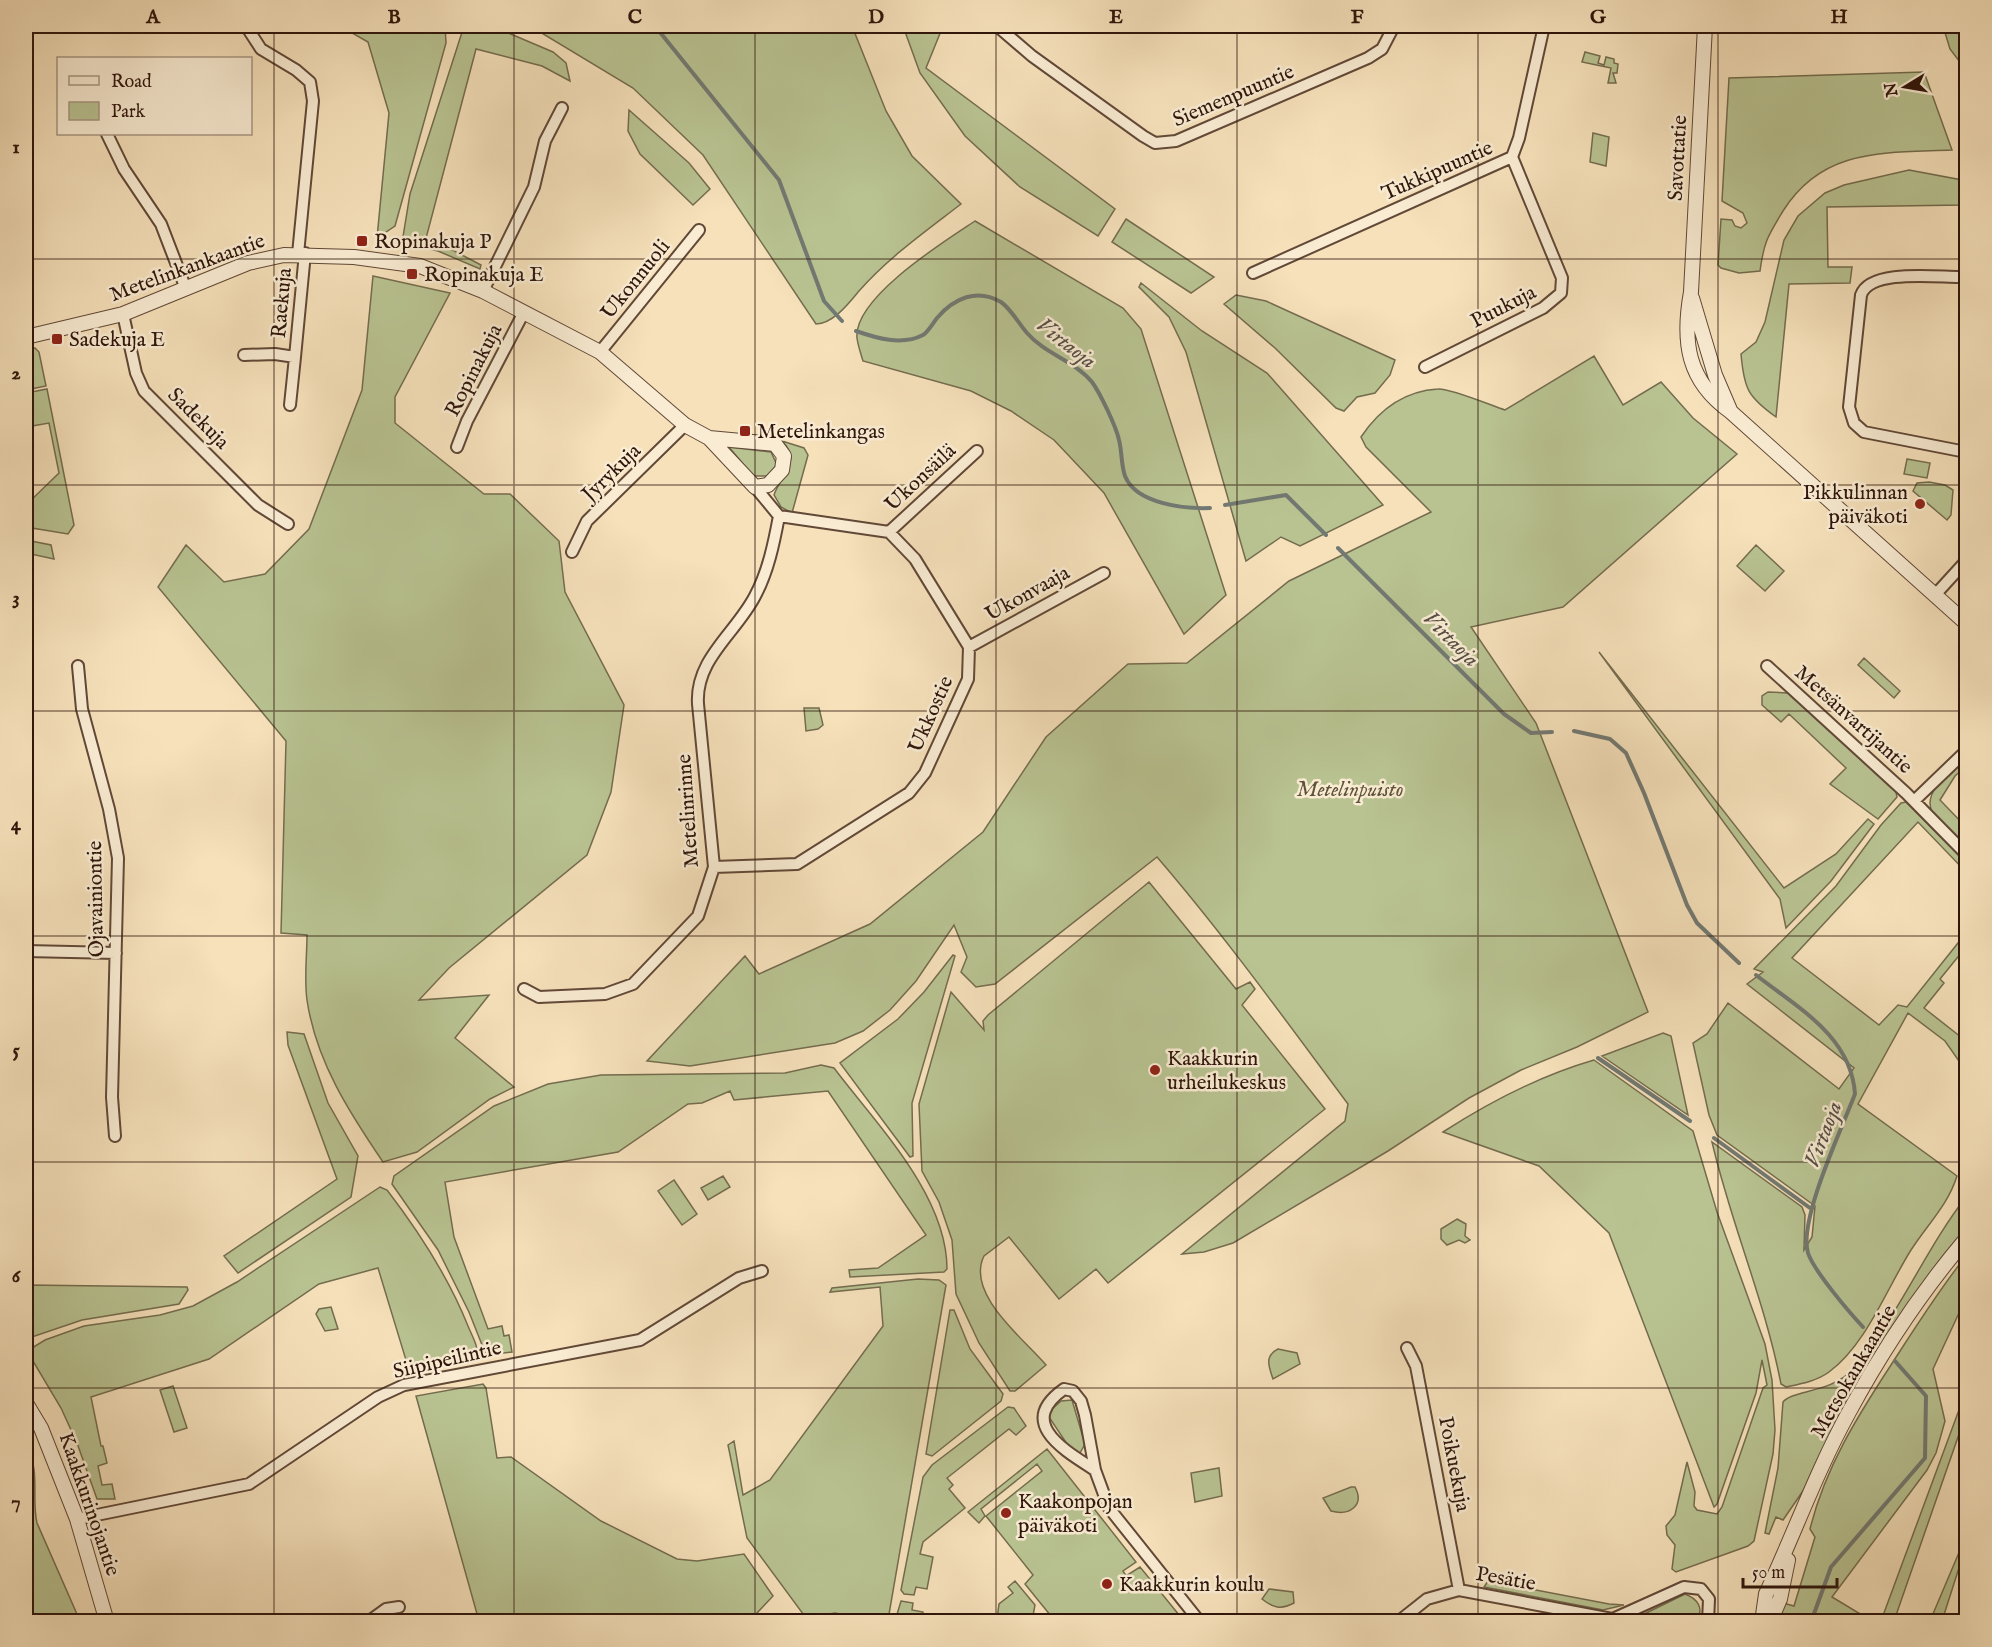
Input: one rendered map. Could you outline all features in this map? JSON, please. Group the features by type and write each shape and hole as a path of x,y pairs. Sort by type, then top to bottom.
{"street":[{"name":"Raekuja","path":"246,26 261,49 296,70 310,82 313,101 290,405"},
{"name":"Siemenpuuntie","path":"997,26 1032,56 1143,136 1162,144 1176,141 1368,58 1382,49 1394,26"},
{"name":"Tukkipuuntie","path":"1253,273 1512,157 1519,138 1544,26"},
{"name":"Savottatie","path":"1705,26 1691,292 1685,324 1691,357 1702,384 1714,400 1731,412 1966,623"},
{"path":"483,291 534,187 544,141 562,108"},
{"path":"107,135 124,169 161,224 186,289"},
{"name":"Puukuja","path":"1425,366 1544,308 1561,293 1562,278 1512,157"},
{"name":"Ukonnuoli","path":"600,351 699,230"},
{"name":"Metelinkankaantie","path":"26,337 123,314 248,263 302,254 383,260 420,266 483,291 600,351 685,425 709,438 754,487 764,487 779,476 784,463 782,450 770,443 709,438"},
{"path":"1966,279 1959,277 1883,278 1866,285 1861,295 1850,407 1854,423 1864,432 1966,452"},
{"name":"Ropinakuja","path":"457,447 467,421 524,312"},
{"name":"Sadekuja","path":"123,314 136,373 144,391 258,505 288,524"},
{"name":"Raekuja","path":"244,355 275,354 295,357"},
{"name":"Jyrykuja","path":"572,552 587,521 685,425"},
{"name":"Ukonsäilä","path":"889,532 977,451"},
{"path":"754,487 779,516 889,532 915,559 969,647"},
{"name":"Metelinrinne","path":"524,988 539,998 605,994 633,984 698,916 714,867 698,704 699,681 705,666 760,587 779,516"},
{"path":"1935,595 1966,561"},
{"name":"Ukonvaaja","path":"969,647 1104,573"},
{"name":"Ukkostie","path":"714,867 797,864 909,793 925,773 968,679 969,647"},
{"name":"Ojavainiontie","path":"78,666 82,709 116,841 112,1097 115,1136"},
{"name":"Metsänvartijantie","path":"1767,666 1914,801 1966,854"},
{"name":"Metsänvartijantie","path":"1914,801 1966,751"},
{"path":"26,951 116,953"},
{"name":"Metsokankaantie","path":"1762,1622 1766,1594 1855,1402 1890,1342 1943,1266 1966,1239"},
{"name":"Siipipeilintie","path":"77,1519 249,1484 378,1397 404,1385 640,1340 739,1278 762,1270"},
{"name":"Poikuekuja","path":"1407,1348 1418,1376 1459,1590"},
{"path":"1095,1470 1062,1449 1047,1431 1043,1421 1044,1410 1054,1396 1064,1389 1073,1391 1081,1401 1095,1470 1109,1508 1200,1622"},
{"name":"Kaakkurinojantie","path":"26,1403 41,1428 77,1519 107,1622"},
{"name":"Metsokankaantie","path":"1770,1622 1780,1599 1793,1535"},
{"path":"1614,1618 1684,1587 1701,1589 1709,1599 1708,1622"},
{"name":"Pesätie","path":"1398,1622 1435,1595 1459,1590 1628,1622"},
{"path":"368,1622 386,1609 399,1607"}],"green space":[{"path":"340,26 445,26 446,43 395,226 377,238 389,113 368,42"},
{"path":"464,26 492,26 553,52 566,63 570,81 542,66 476,49 425,242 441,244 481,265 480,269 438,251 402,243 410,194"},
{"path":"530,26 852,26 886,111 912,156 961,204 895,256 834,317 816,324 703,155 633,88"},
{"path":"903,26 943,26 926,68 1115,209 1098,236 1020,187 965,136 920,73"},
{"path":"1943,26 1966,26 1966,70 1950,49"},
{"path":"1585,52 1600,56 1598,63 1604,65 1606,57 1614,59 1614,63 1618,64 1617,73 1613,73 1616,83 1608,83 1611,68 1582,62"},
{"path":"1924,72 1952,150 1880,154 1837,164 1817,175 1799,190 1783,211 1767,239 1760,271 1739,273 1718,265 1721,219 1732,220 1735,226 1741,228 1747,223 1743,213 1722,201 1729,78"},
{"path":"629,110 689,163 710,189 693,205 640,154 628,131"},
{"path":"1593,133 1609,137 1606,166 1590,162"},
{"path":"1909,170 1962,180 1963,205 1827,207 1828,267 1852,267 1850,283 1789,284 1776,417 1759,404 1749,391 1741,354 1756,342 1765,322 1784,240 1798,216 1825,193 1844,185"},
{"path":"1126,219 1214,277 1191,293 1112,242"},
{"path":"975,221 1123,308 1141,329 1226,595 1184,634 1104,493 1054,440 1011,411 971,391 863,361 857,338 860,322 870,306 903,272"},
{"path":"373,276 450,293 395,397 395,423 484,494 510,494 559,541 565,592 624,705 611,792 587,855 449,968 419,1000 489,995 455,1038 514,1087 490,1099 417,1152 383,1162 346,1105 318,1044 311,1022 306,992 307,935 281,933 286,741 158,587 186,545 224,582 265,574 309,529 362,390"},
{"path":"1141,283 1202,331 1267,373 1383,505 1300,546 1281,537 1246,561 1186,352 1169,317 1139,287"},
{"path":"1236,295 1266,301 1395,360 1390,375 1375,393 1357,397 1344,411 1336,408 1275,348 1224,304"},
{"path":"35,348 39,352 46,386 26,390 26,349"},
{"name":"Metelinpuisto","path":"1594,356 1623,405 1661,382 1693,418 1737,454 1563,607 1471,627 1536,723 1648,1012 1577,1047 1521,1070 1469,1098 1388,1151 1233,1243 1204,1252 1182,1254 1345,1121 1348,1104 1231,948 1157,857 995,984 976,987 961,972 967,957 954,925 916,981 890,1010 863,1031 835,1043 690,1066 647,1061 745,956 759,974 870,924 983,832 1046,737 1128,664 1187,663 1289,581 1431,512 1366,447 1361,437 1384,410 1414,394 1444,389 1505,410"},
{"path":"47,389 74,525 68,534 26,527 26,505 59,473 49,423 26,427 26,393"},
{"path":"782,441 804,448 808,455 792,513 781,507 774,495 790,462 788,448"},
{"path":"729,447 771,452 777,465 767,476 753,476"},
{"path":"1907,459 1930,463 1927,478 1904,474"},
{"path":"1929,482 1945,485 1953,490 1951,515 1947,520 1913,491 1917,483"},
{"path":"26,540 51,545 54,559 26,553"},
{"path":"1756,545 1784,571 1765,591 1737,566"},
{"path":"1599,652 1784,888 1836,854 1868,819 1874,824 1831,881 1786,928 1780,899"},
{"path":"1864,658 1900,691 1894,698 1858,665"},
{"path":"1768,692 1788,693 1896,792 1897,797 1878,819 1830,784 1846,768 1789,714 1781,722 1762,705 1762,696"},
{"path":"804,708 819,708 823,725 818,729 806,731"},
{"path":"1966,758 1966,766 1955,776 1940,800 1966,827 1966,847 1932,812 1930,804 1931,796 1940,782"},
{"path":"1906,802 1966,861 1966,872 1918,822 1792,958 1879,1025 1898,1005 1907,1007 1966,933 1966,947 1940,979 1944,983 1924,1008 1966,1041 1966,1071 1945,1041 1908,1013 1858,1104 1957,1176 1943,1206 1911,1250 1875,1315 1854,1347 1842,1361 1819,1378 1786,1387 1781,1384 1766,1323 1712,1142 1802,1207 1805,1215 1804,1250 1812,1237 1815,1206 1717,1135 1709,1115 1693,1043 1707,1034 1728,1003 1839,1089 1854,1068 1747,984 1763,972 1754,969 1836,886 1881,825 1901,803"},
{"name":"Kaakkurin urheilukeskus","path":"1149,882 1236,989 1250,982 1255,989 1242,1005 1325,1109 1108,1283 1096,1269 1059,1299 1009,1237 984,1256 980,1271 983,1286 990,1301 1012,1330 1046,1365 1015,1391 1010,1391 979,1343 956,1294 952,1240 939,1202 922,1171 919,1104 951,992 984,1030 983,1021 988,1015"},
{"path":"953,955 955,956 912,1103 913,1156 910,1157 840,1063 898,1019 924,992"},
{"path":"287,1032 304,1034 328,1103 358,1156 351,1197 238,1273 224,1256 337,1179 288,1045"},
{"path":"1663,1033 1671,1036 1688,1115 1602,1056"},
{"path":"1594,1060 1693,1131 1717,1212 1765,1344 1772,1380 1775,1430 1773,1454 1754,1541 1748,1546 1676,1572 1672,1569 1675,1545 1667,1535 1666,1526 1675,1515 1687,1462 1695,1492 1694,1506 1697,1510 1717,1514 1722,1507 1763,1388 1767,1385 1762,1360 1756,1393 1714,1507 1609,1233 1539,1166 1443,1132 1516,1090"},
{"path":"821,1065 834,1068 889,1137 923,1188 944,1241 947,1269 944,1272 850,1277 849,1270 878,1268 926,1235 828,1091 734,1100 730,1091 702,1103 688,1104 618,1152 445,1182 454,1237 488,1329 502,1326 504,1336 509,1335 512,1352 486,1355 469,1312 438,1250 392,1184 394,1176 494,1106 548,1084 601,1075 785,1073"},
{"path":"723,1176 730,1187 708,1200 701,1188"},
{"path":"674,1180 697,1214 682,1225 658,1191"},
{"path":"380,1187 387,1190 399,1206 442,1272 475,1342 477,1357 409,1370 378,1268 319,1284 209,1359 91,1397 101,1446 103,1446 107,1463 98,1466 102,1485 112,1484 115,1499 97,1499 77,1443 61,1408 27,1351 45,1340 84,1326 160,1315 193,1306 237,1282"},
{"path":"1966,1197 1966,1231 1938,1266 1831,1434 1805,1488 1783,1520 1776,1517 1769,1534 1765,1533 1778,1468 1783,1402 1795,1395 1834,1383 1852,1370 1883,1329"},
{"path":"1457,1219 1466,1224 1465,1236 1470,1240 1465,1243 1459,1240 1447,1245 1441,1239 1441,1229"},
{"path":"1966,1256 1966,1317 1959,1313 1933,1369 1945,1421 1936,1453 1927,1470 1832,1597 1872,1621 1778,1622 1783,1603 1794,1606 1815,1537 1810,1529 1816,1507 1843,1444 1918,1323"},
{"path":"918,1279 939,1280 946,1285 888,1620 876,1621 835,1613 806,1618 747,1538 728,1445 734,1441 743,1495 770,1480 883,1326 880,1287 830,1292 832,1288"},
{"path":"26,1285 187,1287 188,1290 179,1304 82,1320 26,1339"},
{"path":"331,1307 338,1329 325,1331 316,1314 319,1309"},
{"path":"950,1310 954,1310 970,1349 1003,1394 1001,1401 932,1456 926,1454"},
{"path":"1278,1349 1297,1353 1300,1364 1273,1379 1269,1358"},
{"path":"483,1384 486,1388 497,1458 511,1457 601,1521 677,1559 697,1561 744,1554 773,1596 757,1613 761,1621 479,1621 416,1396"},
{"path":"173,1386 187,1428 174,1432 160,1390"},
{"path":"1966,1391 1966,1414 1894,1621 1881,1621"},
{"path":"1072,1400 1085,1444 1080,1453 1069,1447 1049,1417 1050,1411 1061,1401"},
{"path":"1008,1407 1014,1408 1026,1426 1016,1435 1009,1429 947,1478 953,1485 949,1489 965,1508 923,1542 920,1554 933,1557 927,1589 916,1587 914,1595 904,1594 901,1590 923,1477 932,1465"},
{"path":"26,1447 33,1465 37,1523 80,1621 26,1621"},
{"path":"1047,1449 1136,1562 1123,1571 1126,1576 1140,1567 1184,1621 1055,1621 1025,1584 1033,1575 986,1516 1042,1471 1037,1464 981,1509 985,1516 979,1523 968,1512"},
{"path":"1219,1468 1222,1496 1195,1502 1191,1473"},
{"path":"1355,1487 1358,1494 1354,1508 1344,1512 1331,1511 1323,1498"},
{"path":"1966,1536 1966,1546 1942,1621 1930,1621"},
{"path":"1015,1581 1035,1605 1032,1621 997,1619 999,1604 1013,1593 1008,1587"},
{"path":"1488,1581 1624,1605 1603,1610 1484,1587"},
{"path":"1269,1589 1293,1592 1294,1603 1285,1607 1270,1604 1262,1599"},
{"path":"1685,1594 1693,1598 1700,1608 1697,1621 1661,1621 1638,1617"},
{"path":"901,1601 913,1603 912,1610 923,1612 921,1621 895,1621"}],"waterway":[{"name":"Virtaoja","path":"655,26 779,180 824,301 842,321"},
{"name":"Virtaoja","path":"856,331 880,338 906,340 925,334 937,318 958,300 983,296 1001,302 1034,340 1077,368 1092,382 1115,427 1125,476 1139,493 1150,499 1175,506 1210,508"},
{"name":"Virtaoja","path":"1225,505 1286,495 1326,535"},
{"name":"Virtaoja","path":"1338,548 1504,714 1531,733 1552,732"},
{"name":"Virtaoja","path":"1574,731 1610,739 1626,753 1644,793 1687,905 1697,923 1739,963"},
{"name":"Virtaoja","path":"1756,975 1820,1025 1844,1056 1851,1074 1855,1094 1823,1174 1809,1219 1807,1238 1808,1253 1817,1270 1863,1327"},
{"path":"1598,1058 1690,1121"},
{"path":"1714,1138 1810,1208"},
{"name":"Virtaoja","path":"1811,1622 1831,1567 1925,1458 1926,1396 1895,1361"}],"place":[{"name":"Ropinakuja P","path":"362,241"},
{"name":"Ropinakuja E","path":"412,274"},
{"name":"Sadekuja E","path":"57,339"},
{"name":"Metelinkangas","path":"745,431"},
{"name":"Pikkulinnan päiväkoti","path":"1920,504"},
{"name":"Kaakkurin urheilukeskus","path":"1155,1070"},
{"name":"Kaakonpojan päiväkoti","path":"1006,1513"},
{"name":"Kaakkurin koulu","path":"1107,1584"}]}
